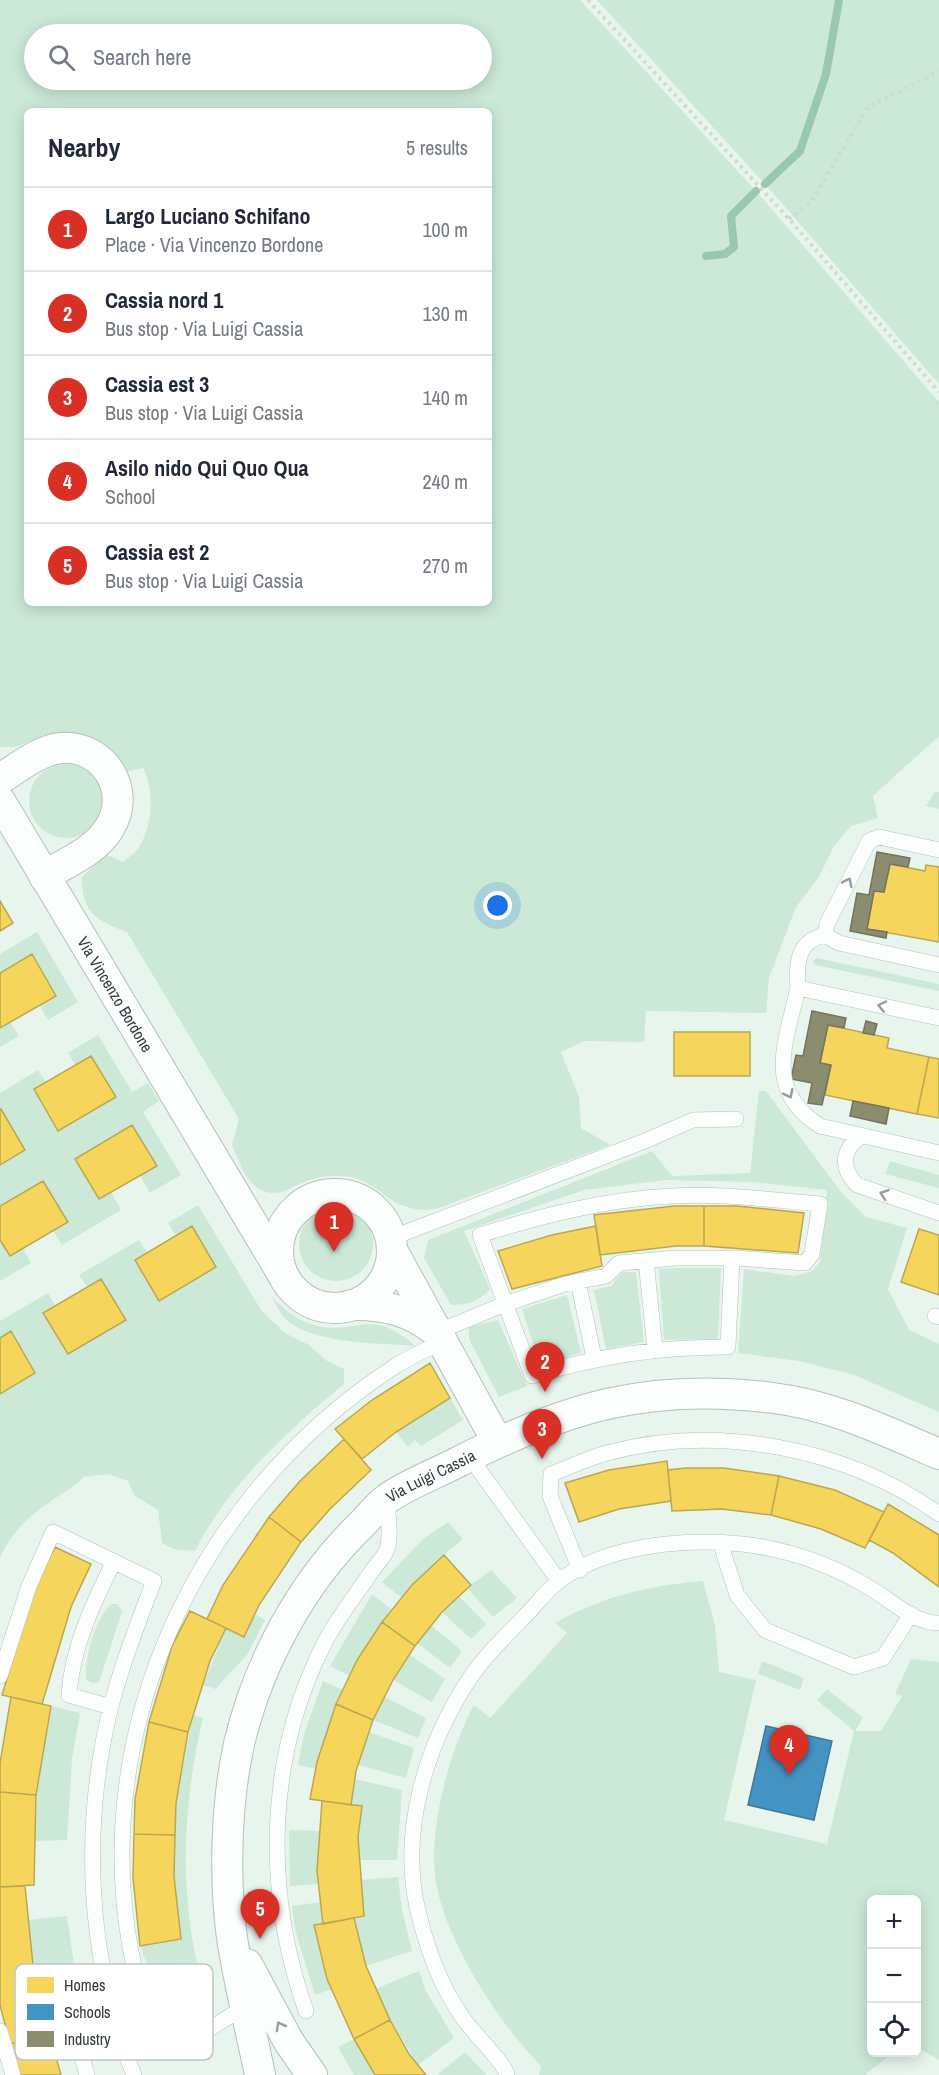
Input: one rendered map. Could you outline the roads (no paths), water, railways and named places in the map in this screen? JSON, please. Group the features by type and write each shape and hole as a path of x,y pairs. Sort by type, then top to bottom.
{"street":[{"path":"0,779 38,755 62,748 86,752 101,762 108,767 117,785 119,806 110,828 92,847 44,876"},
{"name":"Via Vincenzo Bordone","path":"0,801 282,1273"},
{"path":"230,1188 258,1205 283,1210 296,1208 317,1196 328,1194 352,1196 372,1208 387,1226 391,1244 497,1441"},
{"path":"296,1208 280,1233 278,1253 282,1273 292,1288 315,1304 333,1308 369,1305 405,1311 440,1337"},
{"path":"351,1305 378,1288 389,1270 391,1244"},
{"name":"Via Luigi Cassia","path":"260,2075 232,1938 228,1877 232,1786 239,1744 259,1681 288,1621 323,1567 387,1498 497,1441 550,1419 594,1406 649,1396 728,1393 772,1398 817,1407 860,1419 939,1454"},
{"path":"232,1938 289,2042 312,2075"}],"lane":[{"path":"825,935 827,924 869,841 879,837 939,850"},
{"path":"939,965 839,943 825,935 814,937 798,956 798,988 782,1063 787,1093 807,1117 820,1126 939,1154"},
{"path":"798,988 939,1018"},
{"path":"391,1244 693,1120 736,1119"},
{"path":"860,1137 846,1151 844,1164 847,1175 857,1185 939,1213"},
{"path":"133,1964 126,1920 123,1861 127,1791 134,1744 148,1686 168,1631 194,1578 225,1528 262,1480 302,1438 347,1399 440,1337 505,1304 578,1281 606,1276 619,1263 732,1258 805,1263 812,1254 820,1204 738,1196 674,1196 610,1202 547,1214 480,1235 505,1304 532,1376 594,1358 655,1349 728,1347 732,1258"},
{"path":"646,1261 655,1349"},
{"path":"578,1281 594,1358"},
{"path":"580,1570 550,1496 552,1474 606,1453 645,1445 725,1441 805,1453 881,1480 939,1514"},
{"path":"469,1456 559,1581"},
{"path":"306,2011 283,1931 277,1872 276,1812 301,1697 325,1642 387,1548 387,1498"},
{"path":"0,1676 29,1586 53,1532 154,1581 111,1707 95,1795 92,1880 102,1964"},
{"path":"507,2075 506,2067 487,2050 462,2018 442,1983 427,1946 417,1907 413,1867 414,1827 421,1787 433,1749 470,1678 497,1645 559,1581 580,1570 629,1551 649,1546 720,1542 771,1549 810,1560 871,1589 911,1614 939,1623"},
{"path":"720,1542 737,1595 765,1630 854,1667 883,1658 911,1614"},
{"path":"111,1707 69,1695 70,1671 84,1627 114,1561"},
{"path":"213,2027 246,2006"},
{"path":"0,2031 13,2075"},
{"path":"83,2060 87,2075"},
{"path":"128,2060 134,2075"}],"waterway":[{"path":"765,184 800,151 826,74 839,0"},
{"path":"706,256 725,254 734,247 731,216 756,191"}],"place":[{"name":"Largo Luciano Schifano","path":"334,1252"},
{"name":"Cassia nord 1","path":"545,1392"},
{"name":"Cassia est 3","path":"542,1459"},
{"name":"Asilo nido Qui Quo Qua","path":"789,1775"},
{"name":"Cassia est 2","path":"260,1939"}]}
